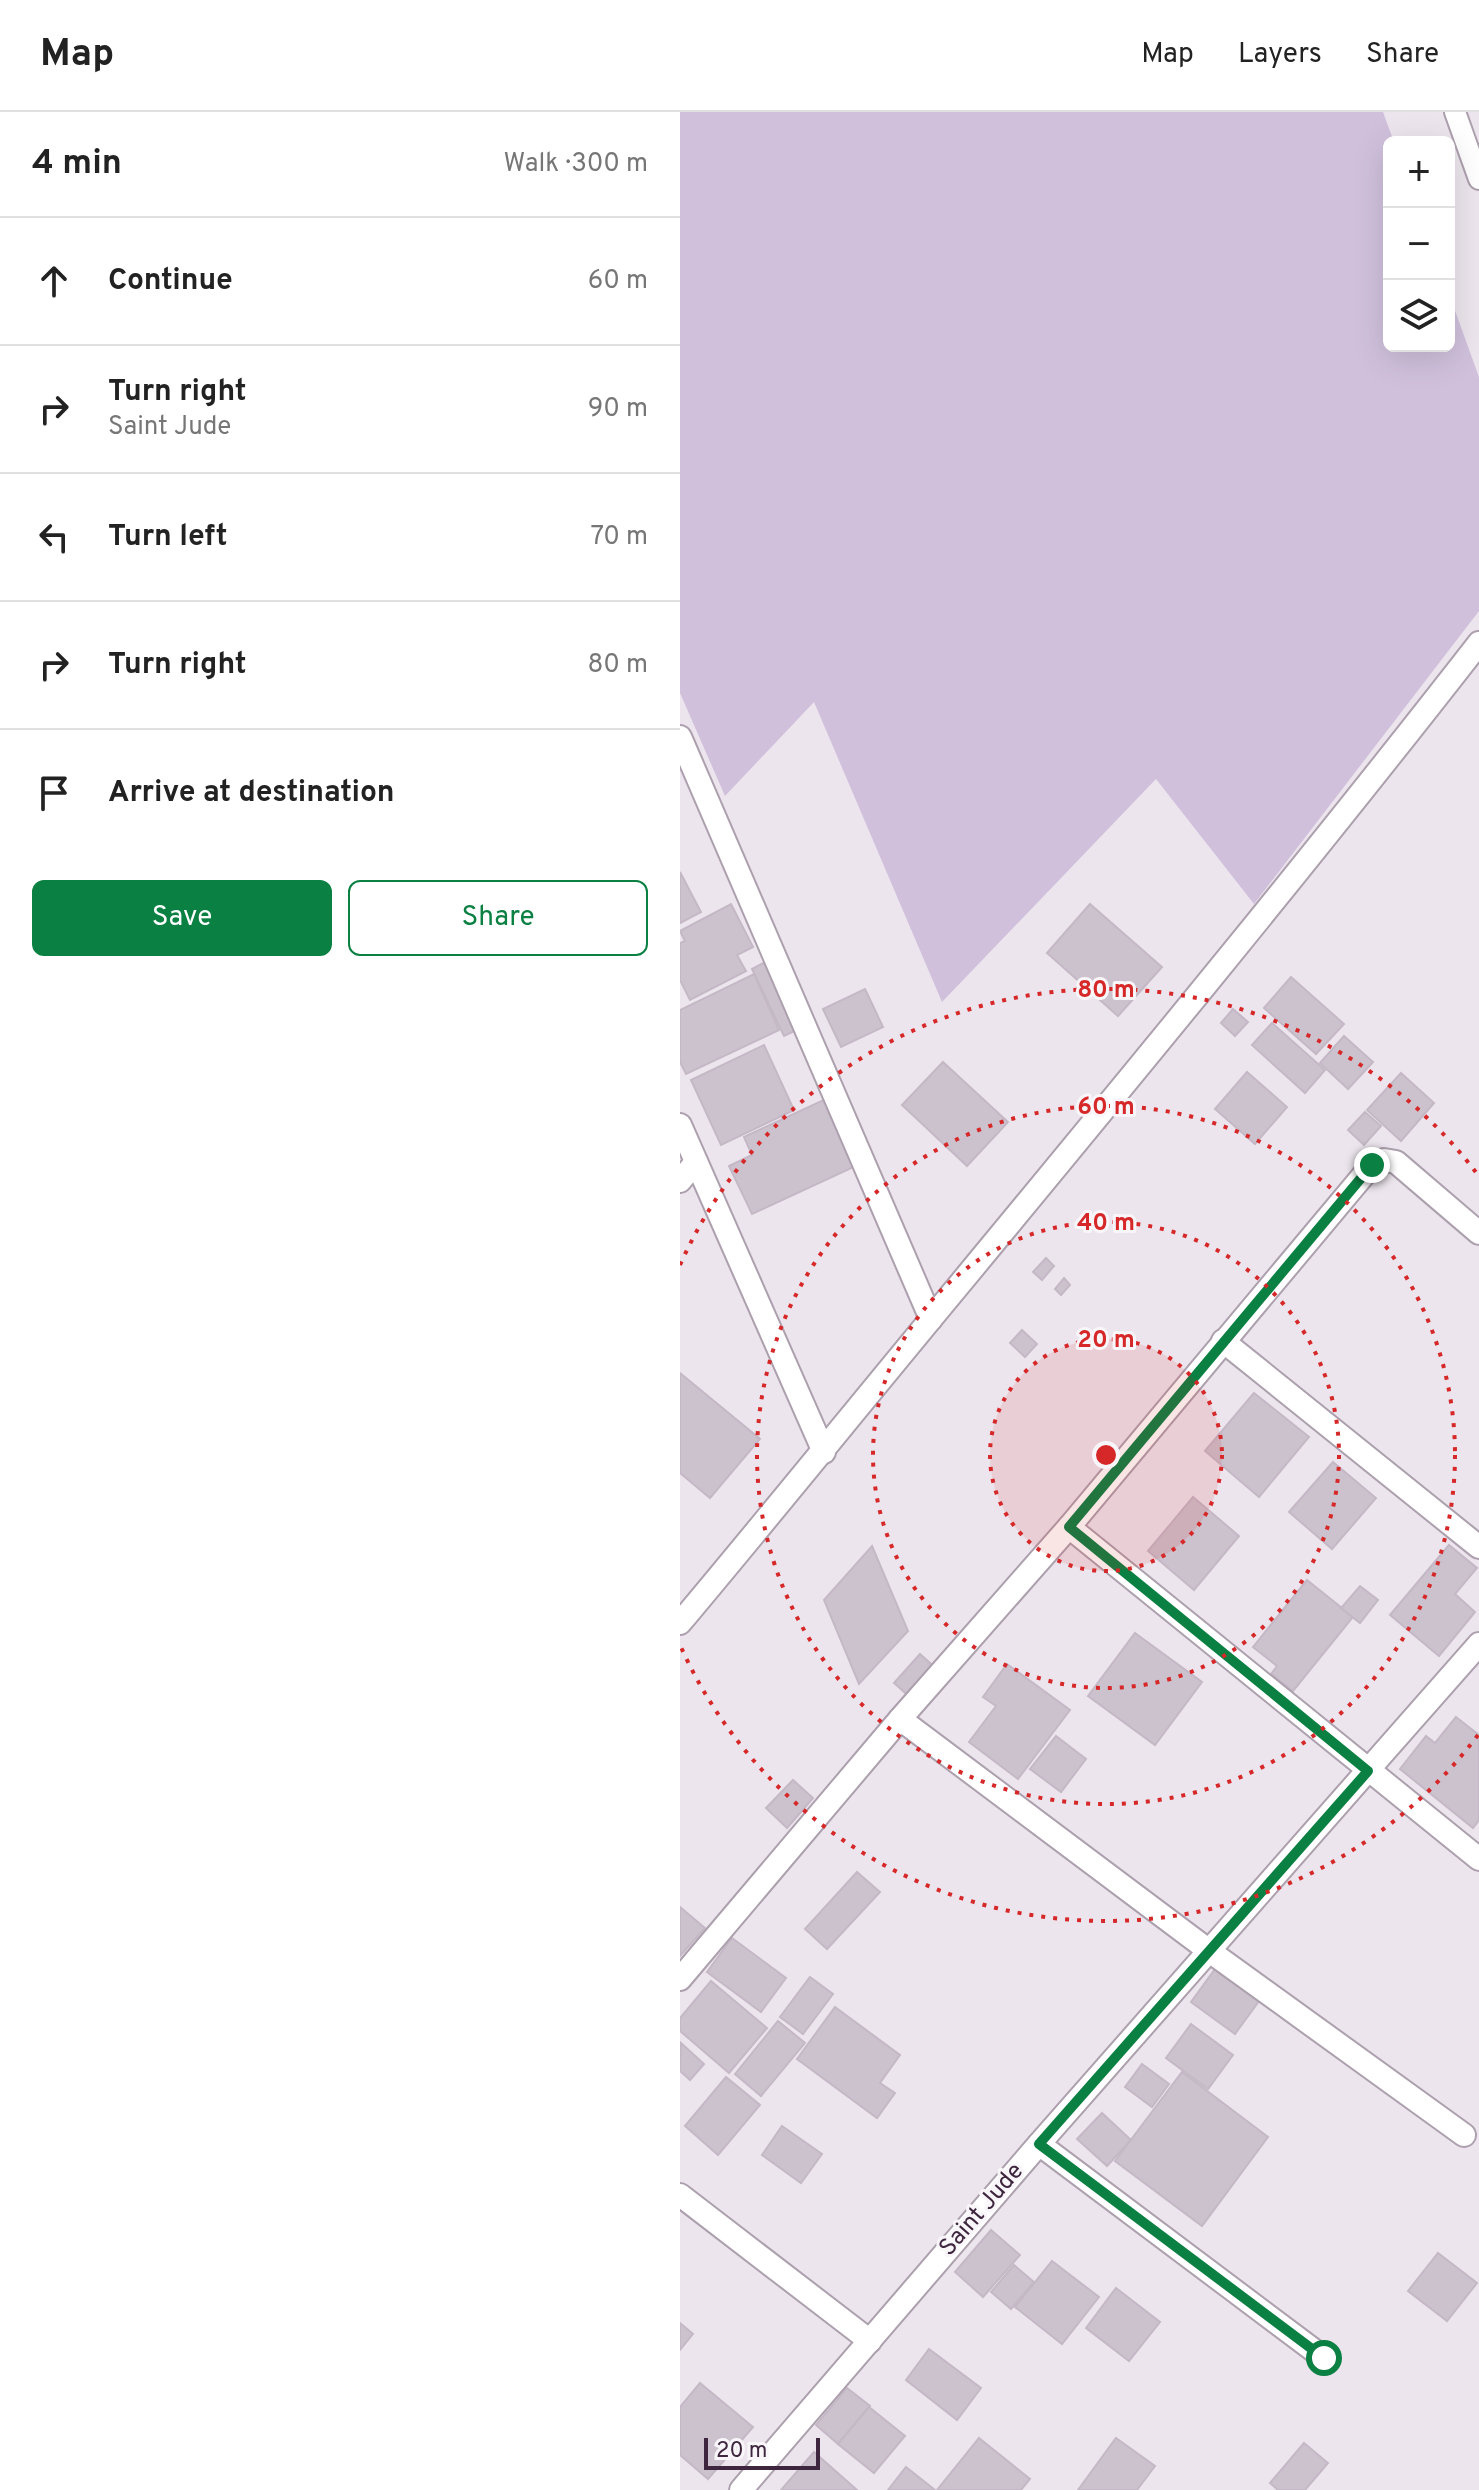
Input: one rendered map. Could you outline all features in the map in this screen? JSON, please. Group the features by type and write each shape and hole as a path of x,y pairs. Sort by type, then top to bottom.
{"street":[{"path":"680,1623 1243,942 1479,643"},
{"path":"680,737 931,1319"},
{"path":"680,1125 824,1452"},
{"path":"680,1979 900,1719 1069,1527 1372,1165 1384,1160 1396,1162 1479,1233"},
{"path":"680,1181 696,1162"},
{"path":"1223,1341 1479,1547"},
{"path":"1069,1527 1479,1859"},
{"name":"Saint Jude","path":"741,2490 1208,1950 1479,1644"},
{"path":"900,1719 1208,1950 1464,2135"},
{"path":"1039,2144 1324,2358"},
{"path":"680,2195 870,2341"}],"lane":[{"path":"1455,112 1479,179"}],"shaded area":[{"path":"680,112 1383,112 1392,136 1383,136 1383,352 1455,352 1455,311 1479,377 1479,611 1254,904 1156,779 942,1002 814,702 725,796 680,693"}],"building":[{"path":"680,872 701,912 680,923"},
{"path":"731,904 753,947 737,955 746,971 690,1000 680,980 680,943 685,941 680,931"},
{"path":"1090,904 1162,967 1118,1016 1047,953"},
{"path":"769,960 801,1028 784,1036 752,969"},
{"path":"754,974 779,1030 686,1074 680,1062 680,1010"},
{"path":"1291,977 1344,1024 1316,1054 1264,1008"},
{"path":"865,989 883,1027 841,1047 823,1009"},
{"path":"1233,1009 1248,1022 1235,1036 1221,1023"},
{"path":"1272,1023 1325,1070 1305,1093 1252,1045"},
{"path":"1344,1036 1373,1062 1348,1089 1320,1063"},
{"path":"764,1045 794,1110 721,1145 691,1080"},
{"path":"943,1062 1008,1122 967,1166 902,1105"},
{"path":"1247,1072 1287,1107 1255,1144 1215,1109"},
{"path":"1401,1073 1434,1103 1401,1141 1367,1110"},
{"path":"830,1097 860,1164 752,1214 729,1166 752,1155 744,1137"},
{"path":"1365,1112 1381,1126 1364,1145 1348,1130"},
{"path":"1046,1258 1054,1266 1042,1280 1033,1272"},
{"path":"1064,1278 1070,1285 1061,1295 1055,1289"},
{"path":"1022,1330 1037,1344 1025,1357 1010,1343"},
{"path":"680,1373 760,1439 710,1498 680,1473"},
{"path":"1254,1393 1309,1437 1259,1497 1205,1451"},
{"path":"1333,1462 1376,1498 1332,1549 1289,1512"},
{"path":"1193,1497 1239,1536 1194,1590 1148,1551"},
{"path":"1449,1545 1477,1568 1455,1594 1475,1612 1439,1656 1390,1615"},
{"path":"872,1546 908,1631 859,1684 824,1600"},
{"path":"1307,1580 1353,1617 1293,1691 1271,1674 1277,1666 1253,1647"},
{"path":"1360,1586 1378,1600 1360,1623 1341,1608"},
{"path":"1135,1633 1202,1682 1155,1745 1088,1696"},
{"path":"920,1654 938,1670 912,1699 894,1683"},
{"path":"1007,1664 1070,1710 1018,1779 969,1742 996,1706 983,1697"},
{"path":"1456,1717 1479,1735 1479,1820 1473,1828 1400,1769 1426,1736 1435,1743"},
{"path":"1056,1736 1086,1759 1061,1792 1030,1769"},
{"path":"793,1780 813,1798 787,1828 766,1808"},
{"path":"857,1872 880,1892 827,1949 805,1929"},
{"path":"680,1907 705,1928 680,1956"},
{"path":"732,1938 786,1978 761,2012 707,1972"},
{"path":"1218,1965 1262,1997 1235,2034 1191,2002"},
{"path":"810,1977 833,1994 803,2034 780,2017"},
{"path":"711,1981 767,2028 729,2073 680,2031 680,2018"},
{"path":"835,2007 900,2055 880,2083 895,2093 877,2118 797,2059"},
{"path":"778,2021 805,2043 761,2096 735,2074"},
{"path":"1191,2024 1233,2055 1208,2089 1166,2058"},
{"path":"681,2043 704,2064 690,2080 680,2071"},
{"path":"1142,2064 1169,2084 1152,2107 1125,2087"},
{"path":"1182,2072 1268,2137 1202,2226 1115,2161"},
{"path":"726,2077 760,2105 718,2155 685,2126"},
{"path":"1102,2113 1131,2140 1107,2166 1077,2139"},
{"path":"782,2126 822,2154 801,2183 762,2155"},
{"path":"991,2230 1020,2255 983,2297 955,2272"},
{"path":"1438,2253 1477,2283 1447,2321 1408,2291"},
{"path":"1052,2261 1099,2297 1062,2344 1015,2307"},
{"path":"1014,2265 1034,2282 1011,2309 991,2292"},
{"path":"1116,2288 1160,2322 1129,2361 1086,2328"},
{"path":"680,2323 693,2334 680,2350"},
{"path":"929,2349 981,2388 957,2420 906,2380"},
{"path":"700,2383 753,2427 708,2479 680,2455 680,2407"},
{"path":"847,2388 870,2406 838,2444 816,2425"},
{"path":"869,2407 905,2436 874,2473 838,2444"},
{"path":"979,2438 1030,2479 1021,2490 937,2490"},
{"path":"1116,2438 1155,2466 1137,2490 1078,2490"},
{"path":"1304,2443 1328,2463 1305,2490 1278,2490 1270,2483"},
{"path":"814,2452 857,2490 781,2490"},
{"path":"906,2467 935,2490 888,2490"}],"route":[{"path":"1324,2358 1039,2144 1368,1771 1069,1527 1372,1165"}]}
